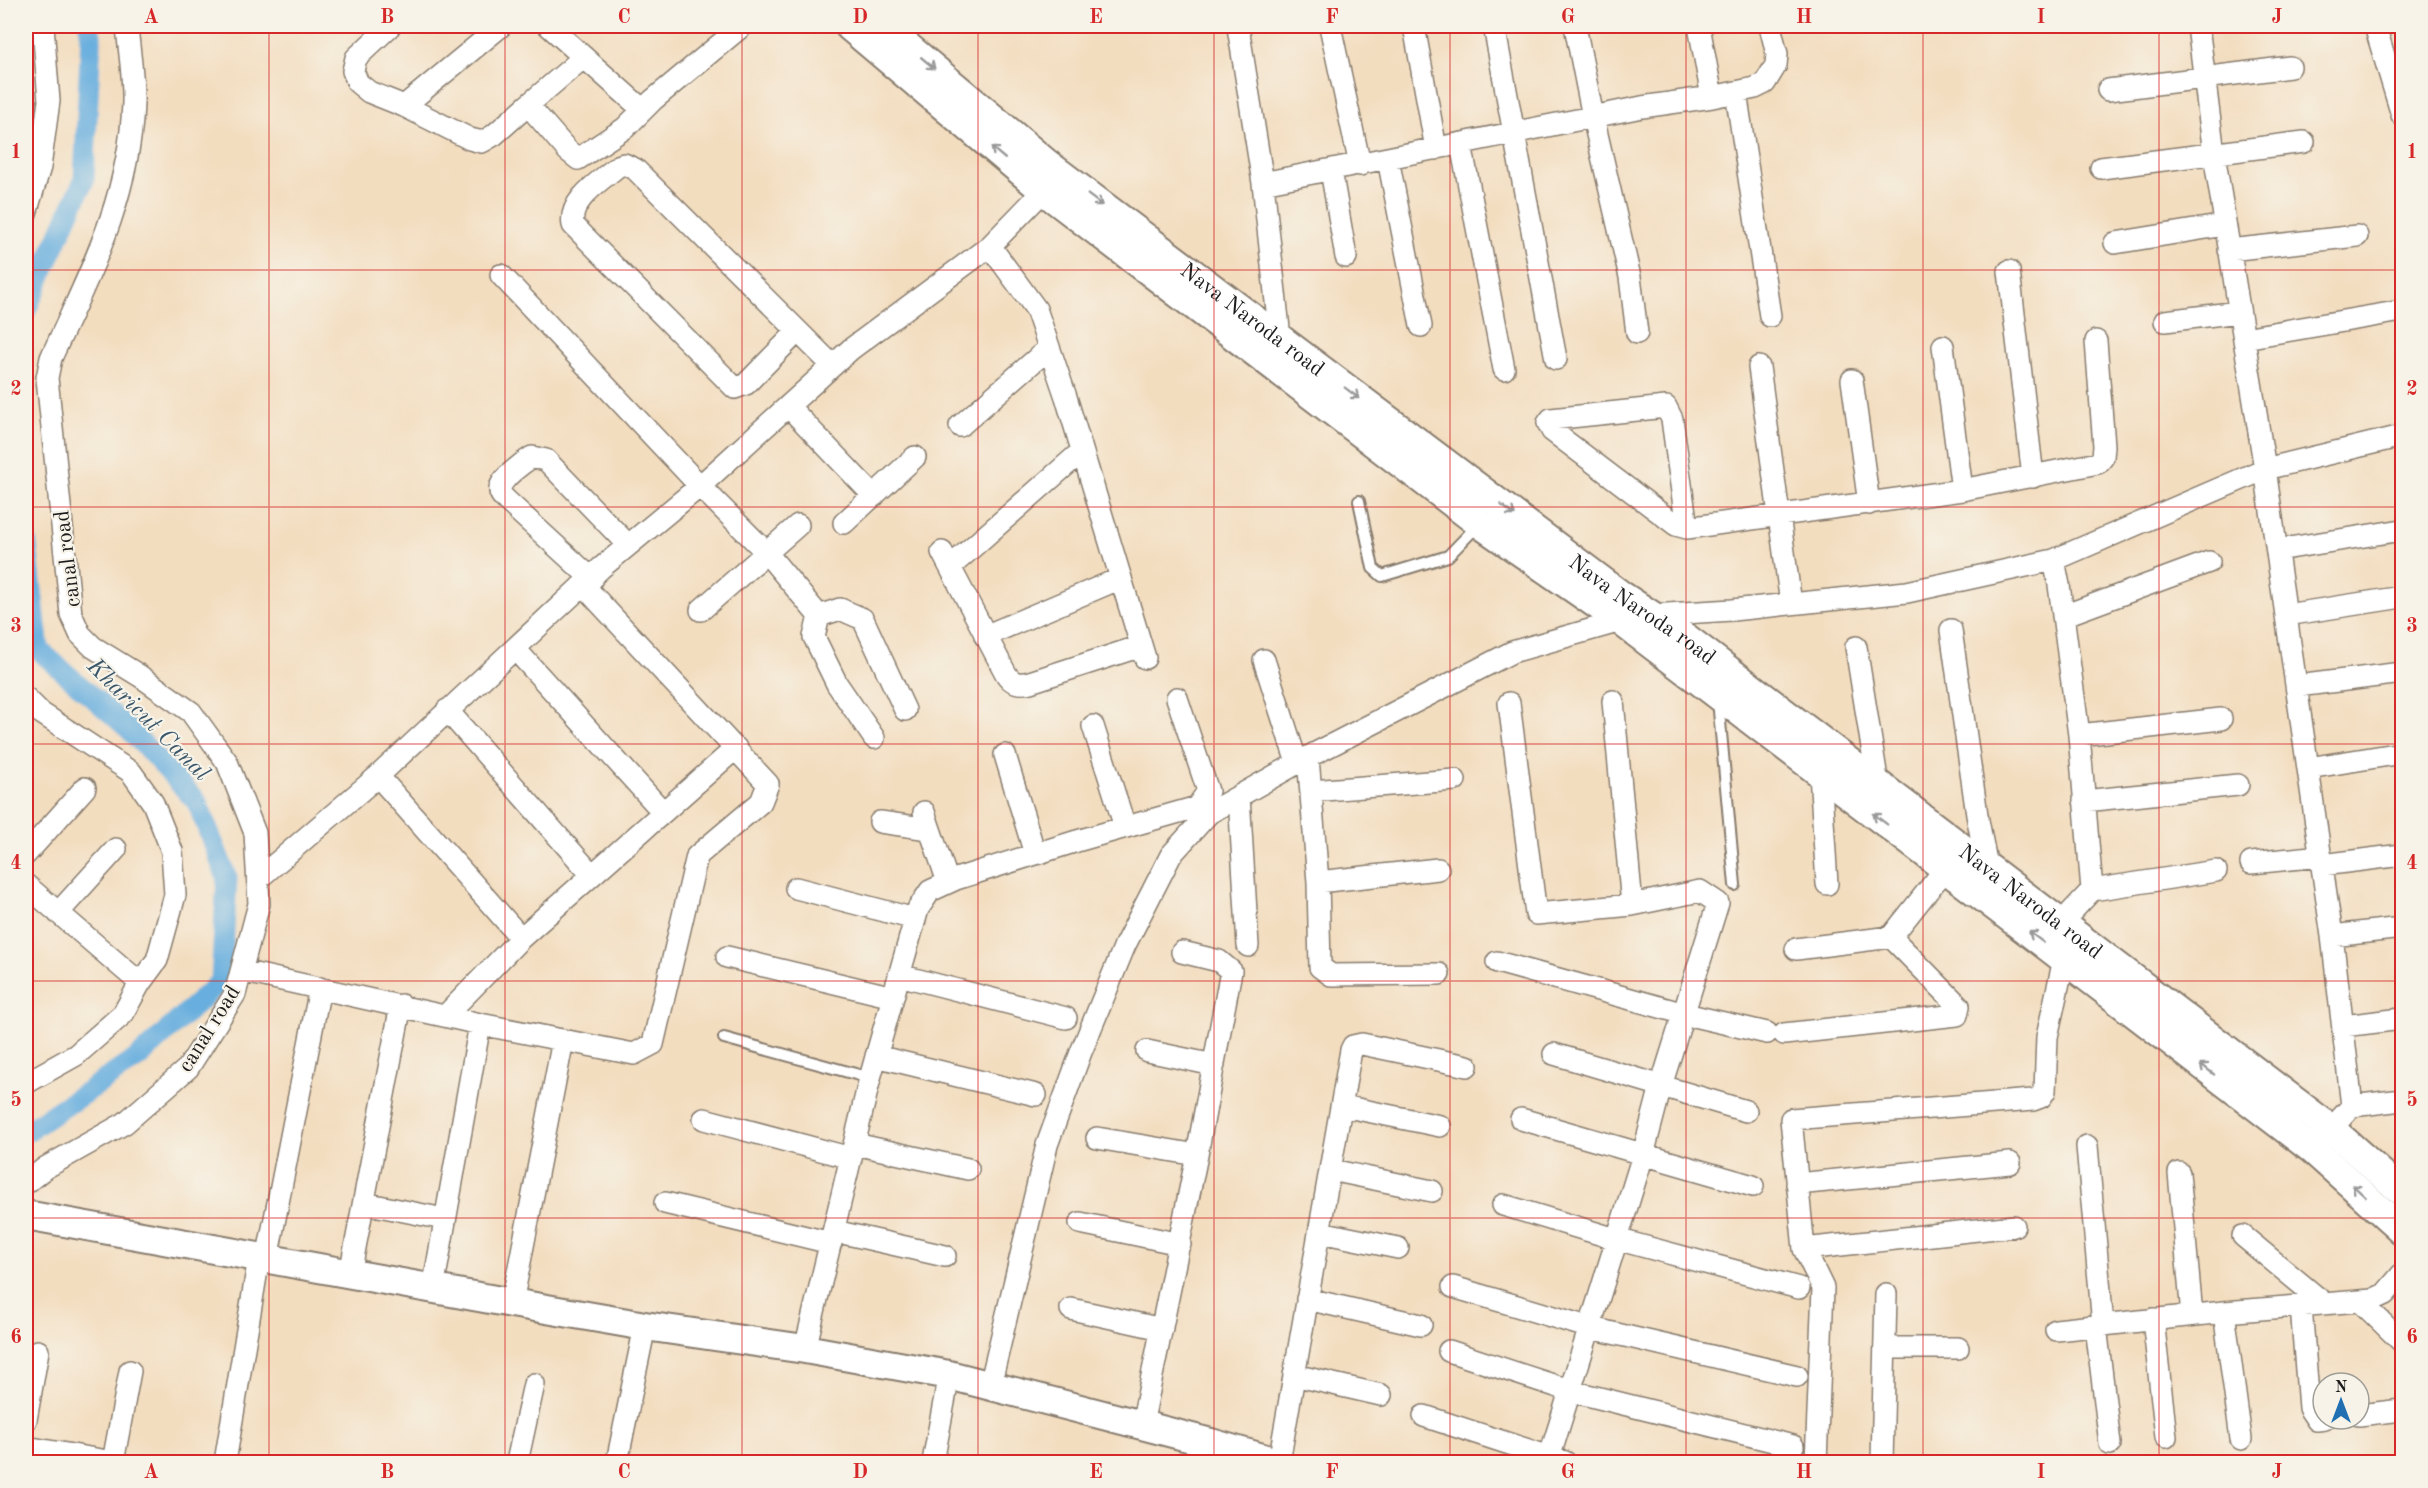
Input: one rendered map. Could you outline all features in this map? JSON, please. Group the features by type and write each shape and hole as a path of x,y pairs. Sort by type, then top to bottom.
{"street":[{"path":"26,213 40,167 49,101 43,26"},
{"name":"canal road","path":"26,1183 45,1168 125,1123 188,1068 235,994 260,904 255,833 227,762 190,712 140,676 93,647 80,634 71,614 47,378 51,358 104,242 123,185 133,103 127,26"},
{"path":"390,26 356,58 353,71 358,83 369,92 404,106 470,139 482,142 494,135 584,57"},
{"path":"404,106 501,26"},
{"path":"549,26 643,110"},
{"path":"528,105 568,151 578,159 625,128 742,26"},
{"name":"Nava Naroda road","path":"849,26 1052,182 1280,338 1622,596 1686,638 2331,1129 2403,1192"},
{"name":"Nava Naroda road","path":"883,26 1052,182"},
{"path":"1330,26 1360,165"},
{"path":"1414,26 1437,149"},
{"path":"1494,26 1556,358"},
{"path":"1575,26 1593,117 1630,277 1637,333"},
{"path":"1699,26 1712,97"},
{"path":"1263,183 1642,107 1755,88 1765,83 1776,65 1777,54 1770,26"},
{"path":"2198,26 2214,154 2277,550 2332,936 2352,1106"},
{"path":"2375,26 2396,73 2403,115"},
{"path":"1238,27 1263,183 1280,338"},
{"path":"2108,90 2290,67"},
{"path":"1736,92 1770,316"},
{"path":"2101,168 2304,142"},
{"path":"1461,144 1504,369"},
{"path":"1388,159 1421,326"},
{"path":"797,332 746,384 735,388 573,225 573,211 586,194 618,166 629,166 642,175 832,365"},
{"path":"1331,170 1346,257"},
{"path":"258,879 378,776 628,545 700,486 832,365 990,246 1052,182 1479,523 1621,621 2313,1150 2403,1230"},
{"path":"2115,243 2225,225"},
{"path":"2229,250 2357,236"},
{"path":"990,246 1036,309 1082,451 1143,652 1022,684 1009,679 946,560 1082,451"},
{"path":"2009,271 2033,477"},
{"path":"501,275 765,552 819,616"},
{"path":"2244,338 2403,311"},
{"path":"2165,321 2239,312"},
{"path":"1687,528 1671,419 1666,407 1551,419 1548,423 1552,431 1676,525 1687,528 1869,504 1962,490 2094,465 2103,457 2104,446 2096,341"},
{"path":"1943,346 1962,490"},
{"path":"960,426 1049,348"},
{"path":"1759,368 1791,604"},
{"path":"1852,380 1869,504"},
{"path":"788,406 874,496"},
{"path":"990,1386 1047,1145 1081,1052 1116,966 1171,855 1209,813 1302,760 1512,652 1621,621 1651,615 1908,592 2054,560 2265,469 2403,436"},
{"path":"241,971 480,1024 634,1054 653,1044 697,856 761,802 768,784 588,582 501,495 502,482 532,457 546,460 628,545"},
{"path":"844,523 915,458"},
{"path":"701,610 798,525"},
{"path":"2277,550 2403,530"},
{"path":"2054,560 2079,735 2092,890"},
{"path":"2063,616 2209,562"},
{"path":"985,636 1121,578"},
{"path":"2286,615 2403,597"},
{"path":"819,616 840,609 863,619 905,710"},
{"path":"819,616 814,637 837,684 874,738"},
{"path":"1951,630 1977,815 1987,867"},
{"path":"1856,646 1878,784"},
{"path":"516,650 663,812"},
{"path":"1264,660 1302,760 1311,791 1318,882 1320,967 1331,975 1439,974"},
{"path":"2296,686 2403,673"},
{"path":"26,698 41,713 131,772 153,803 172,852 175,896 157,960 140,983 123,1014 76,1055 26,1083"},
{"path":"805,1349 870,1078 918,909 930,891 948,882 1197,807 1208,791 1177,698"},
{"path":"1613,701 1632,905"},
{"path":"1424,1416 1554,1461 1571,1391 1718,903 1700,891 1632,905 1536,914 1509,703"},
{"path":"447,710 592,875"},
{"path":"2079,735 2221,719"},
{"path":"1092,726 1125,827"},
{"path":"446,1015 521,938 736,748"},
{"path":"2308,768 2403,753"},
{"path":"1005,755 1035,854"},
{"path":"1820,773 1827,884"},
{"path":"378,776 521,938"},
{"path":"1311,791 1455,780"},
{"path":"2084,801 2238,785"},
{"path":"26,854 85,788"},
{"path":"1239,796 1248,946"},
{"path":"880,822 927,821 948,882"},
{"path":"58,913 116,849"},
{"path":"2252,863 2403,855"},
{"path":"1318,882 1438,869"},
{"path":"1796,949 1891,937 1945,869"},
{"path":"2060,924 2092,890 2216,871"},
{"path":"27,888 140,983"},
{"path":"796,888 915,919"},
{"path":"2332,936 2403,928"},
{"path":"1497,962 1685,1014 1776,1034 1957,1015 1959,1006 1891,937"},
{"path":"1142,1425 1180,1244 1231,971 1219,961 1182,952"},
{"path":"727,957 893,997"},
{"path":"1816,1462 1823,1288 1804,1249 1791,1119 2021,1101 2041,1097 2046,1083 2047,1037 2064,959"},
{"path":"899,975 1066,1018"},
{"path":"225,1462 263,1258 320,988"},
{"path":"350,1274 401,1005"},
{"path":"2343,1026 2403,1019"},
{"path":"434,1289 444,1220 480,1024"},
{"path":"512,1303 563,1040"},
{"path":"26,1215 512,1303 645,1326 805,1349 949,1375 1278,1462 1343,1106 1351,1050 1357,1045 1467,1066"},
{"path":"1147,1051 1214,1065"},
{"path":"1554,1054 1746,1111"},
{"path":"876,1056 1036,1095"},
{"path":"2313,1150 2352,1106 2403,1100"},
{"path":"1343,1106 1440,1126"},
{"path":"704,1119 853,1151 968,1169"},
{"path":"1521,1119 1754,1186"},
{"path":"1097,1138 1197,1155"},
{"path":"2087,1146 2099,1325 2110,1444"},
{"path":"1797,1184 2010,1163"},
{"path":"1331,1170 1432,1191"},
{"path":"2179,1173 2192,1315"},
{"path":"364,1203 444,1220"},
{"path":"665,1203 833,1237 945,1256"},
{"path":"1503,1205 1616,1239 1799,1288"},
{"path":"1080,1222 1180,1244"},
{"path":"1804,1249 2014,1226"},
{"path":"1320,1232 1398,1248"},
{"path":"2243,1236 2325,1304"},
{"path":"2056,1330 2224,1312 2361,1302 2380,1298 2403,1274"},
{"path":"1453,1287 1591,1328 1797,1376"},
{"path":"1882,1462 1886,1294"},
{"path":"1307,1299 1421,1325"},
{"path":"2361,1302 2403,1342"},
{"path":"2301,1306 2311,1411"},
{"path":"1071,1309 1162,1329"},
{"path":"2224,1312 2241,1440"},
{"path":"2153,1319 2166,1437"},
{"path":"617,1462 645,1326"},
{"path":"1885,1347 1958,1348"},
{"path":"26,1420 38,1351"},
{"path":"1449,1351 1571,1391 1793,1446"},
{"path":"26,1447 113,1462 130,1371"},
{"path":"933,1462 949,1375"},
{"path":"1294,1375 1381,1395"},
{"path":"517,1462 534,1384"},
{"path":"2371,1414 2403,1410"}],"lane":[{"path":"1359,501 1373,568 1383,576 1448,556 1479,523"},
{"path":"1718,695 1735,885"},
{"path":"724,1038 870,1078"}],"waterway":[{"name":"Kharicut Canal","path":"26,310 84,180 91,36 89,26"},
{"name":"Kharicut Canal","path":"26,540 39,650 129,729 197,802 227,878 221,981 139,1057 26,1132"}]}
